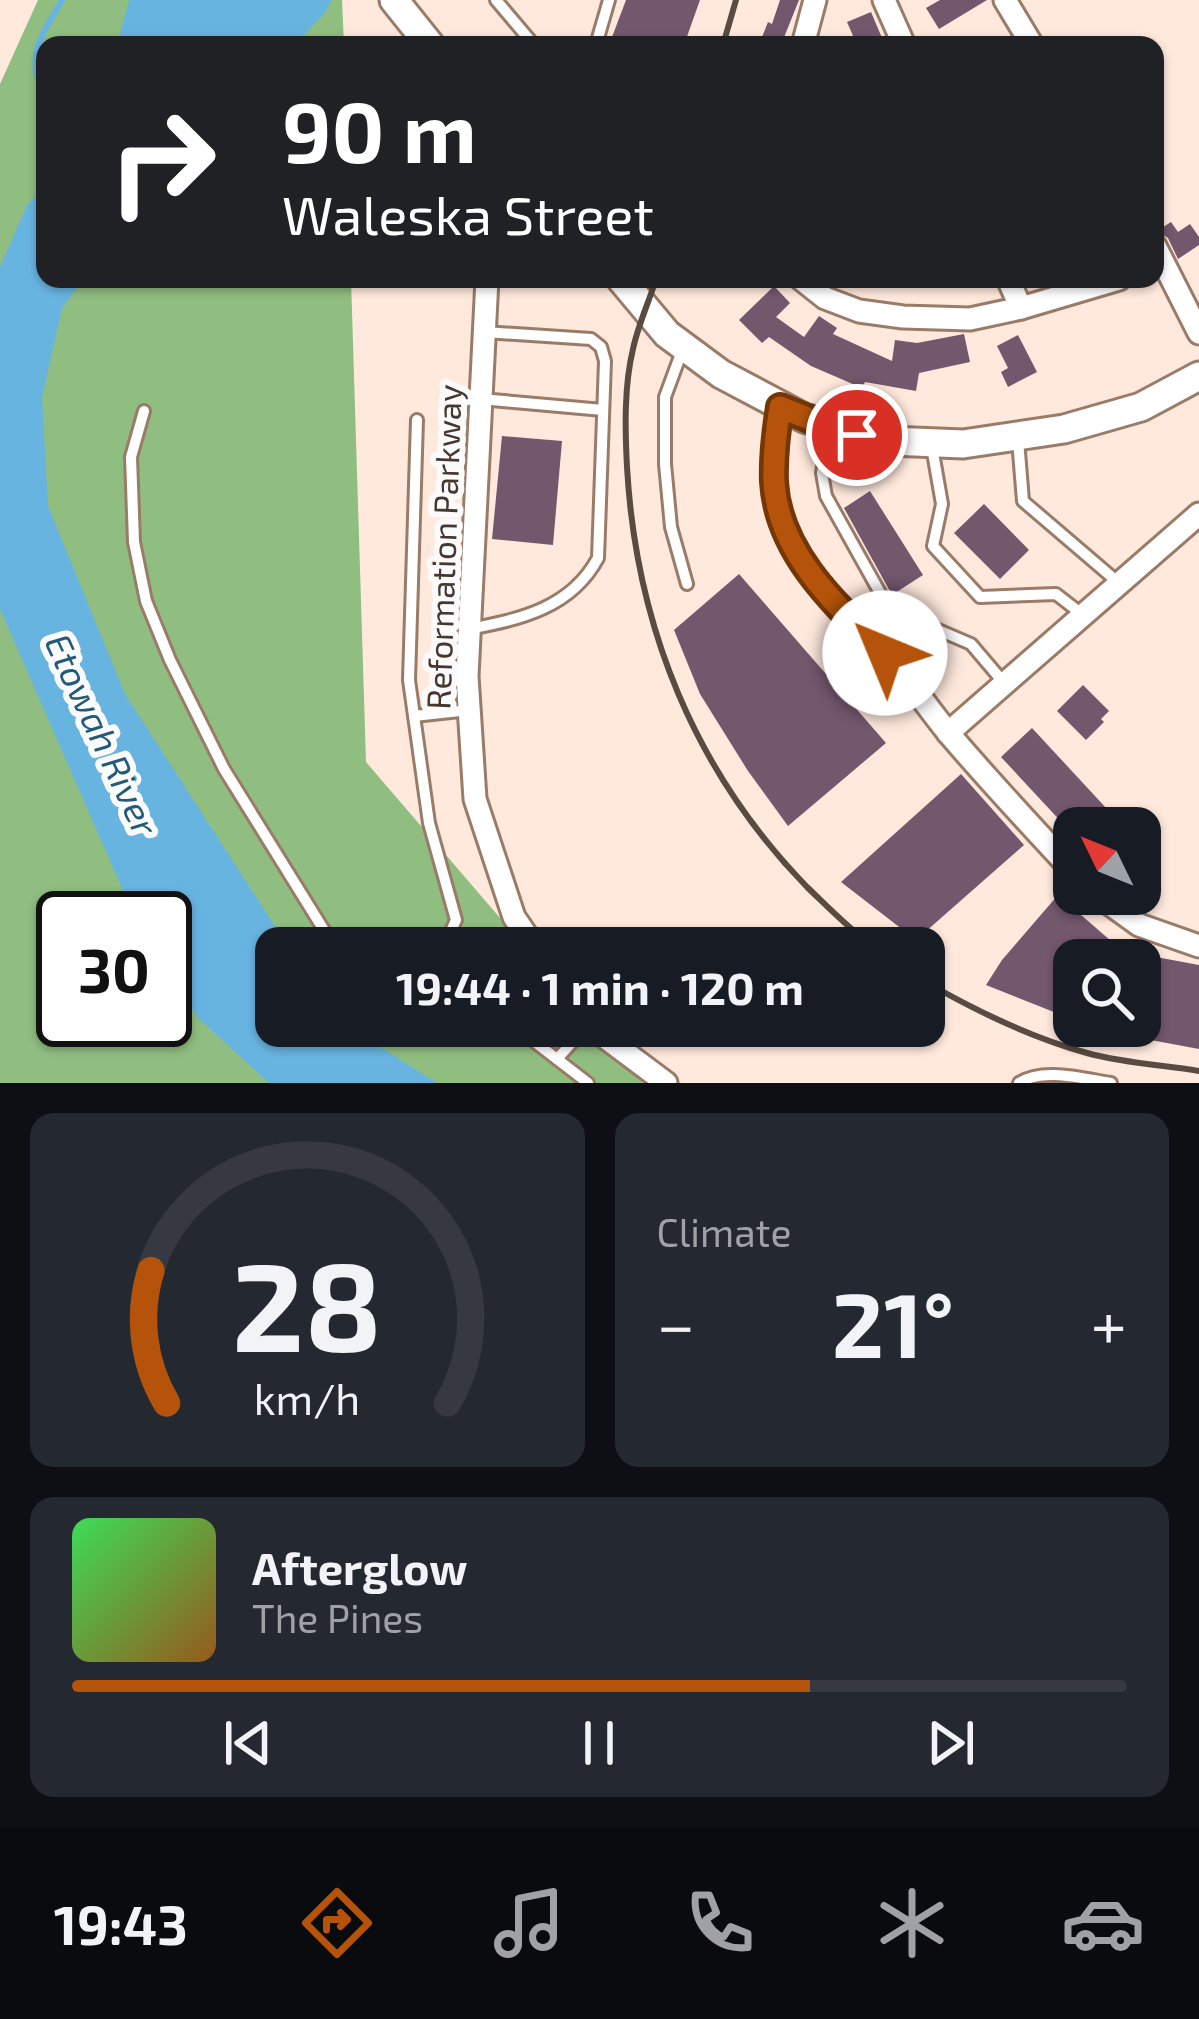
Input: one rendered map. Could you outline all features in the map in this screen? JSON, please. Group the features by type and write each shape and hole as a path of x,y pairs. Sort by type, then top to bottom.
{"main road":[{"path":"394,0 423,36"},
{"path":"629,288 683,348 722,374 780,407 829,427 890,441 963,444 1018,437 1141,407 1199,400"},
{"path":"1141,407 1199,376"}],"street":[{"path":"805,36 815,0"},
{"path":"884,0 900,36"},
{"path":"1005,0 1027,36"},
{"path":"1164,263 1190,298 1199,333"},
{"name":"Reformation Parkway","path":"486,288 467,676 475,800 521,927"},
{"path":"813,288 859,311 970,320 1089,288"},
{"path":"1012,288 1021,308"},
{"path":"780,407 774,482 783,524 794,547 814,579 892,661 948,734 1053,849"},
{"path":"948,734 1199,514"},
{"path":"1125,915 1139,925 1199,946"},
{"path":"617,1047 666,1083"}],"lane":[{"path":"496,0 526,36"},
{"path":"599,36 609,0"},
{"path":"469,628 518,620 565,597 587,577 598,557 605,361 601,346 591,338 484,332"},
{"path":"683,348 665,397 665,464 671,527 687,584"},
{"path":"480,398 603,410"},
{"path":"144,411 131,457 134,542 146,602 224,769 322,927"},
{"path":"417,420 409,680 429,823 456,920 453,927"},
{"path":"829,427 822,473 826,496 890,609 970,644 1005,684"},
{"path":"1018,437 1023,501 1120,584"},
{"path":"932,444 942,504 933,546 980,597 1056,594 1083,615"},
{"path":"414,716 469,710"},
{"path":"541,1047 589,1083"},
{"path":"557,1059 568,1047"},
{"path":"1019,1083 1029,1077 1055,1076 1111,1083"}],"green space":[{"path":"38,0 342,0 344,36 36,36 36,288 351,288 366,762 508,927 255,927 255,1047 611,1047 643,1083 0,1083 0,84"}],"water":[{"path":"129,0 331,0 303,36 119,36"},
{"name":"Etowah River","path":"36,196 36,288 77,288 62,308 42,397 48,506 125,694 275,927 255,927 255,1047 380,1047 437,1083 269,1083 192,1009 192,891 123,891 0,609 0,267 27,205"}],"building":[{"path":"626,0 700,0 687,36 612,36"},
{"path":"780,0 799,0 785,36 763,36 768,22 772,24"},
{"path":"940,0 987,0 939,29 926,8"},
{"path":"871,12 881,36 853,36 847,22"},
{"path":"1171,222 1178,232 1190,224 1199,245 1178,259 1164,226"},
{"path":"776,288 790,303 776,317 804,337 819,316 837,328 833,334 892,361 895,340 917,343 964,334 970,362 919,373 916,391 865,382 862,388 811,366 769,337 762,343 739,320"},
{"path":"1018,335 1037,372 1008,387 1001,372 1008,368 997,346"},
{"path":"502,436 562,441 553,545 492,539"},
{"path":"870,491 923,575 892,595 844,508"},
{"path":"984,504 1029,550 1000,579 954,533"},
{"path":"739,574 886,743 788,826 700,694 674,630"},
{"path":"1083,685 1109,711 1086,740 1057,711"},
{"path":"1032,728 1105,807 1053,807 1053,813 1001,757"},
{"path":"961,774 1024,845 931,927 899,927 841,882"},
{"path":"1053,901 1053,915 1081,915 1109,939 1053,939 1053,1012 986,985"},
{"path":"1161,958 1199,965 1199,1049 1161,1042"}],"waterway":[{"path":"42,36 62,0"},
{"path":"36,57 36,68"}],"railway":[{"path":"726,36 736,0"},
{"path":"653,288 633,349 626,423 633,526 658,640 703,746 733,795 767,842 849,927"},
{"path":"945,993 1065,1047 1199,1071"}],"route":[{"path":"857,435 780,407 774,482 783,524 814,579 885,653"}]}
